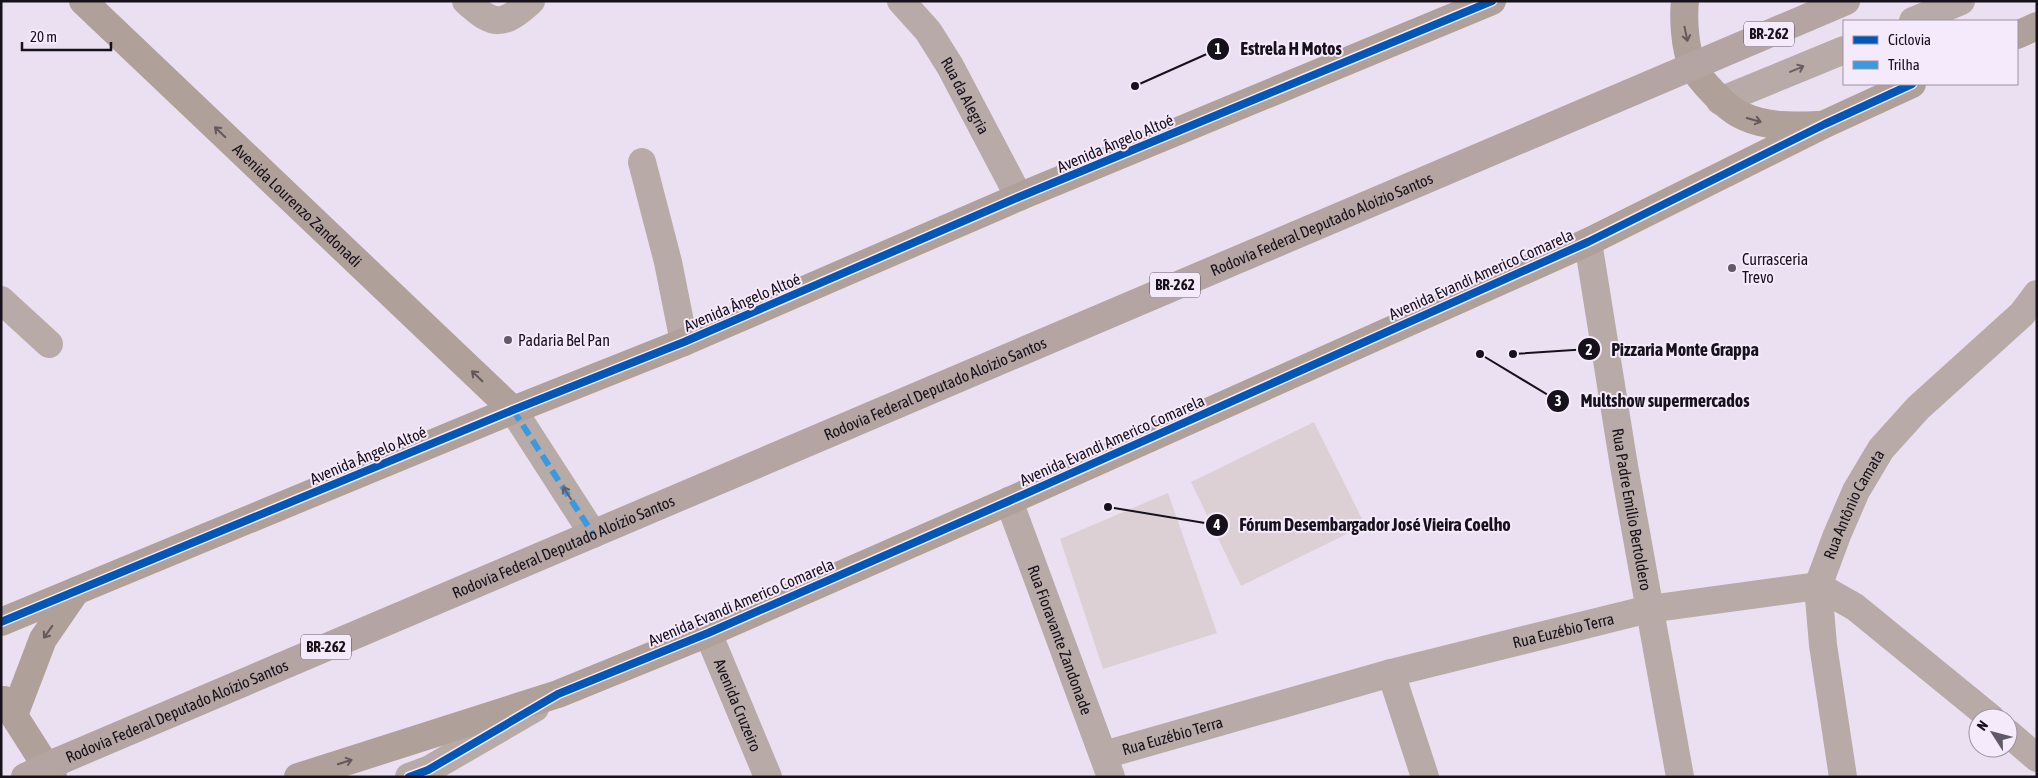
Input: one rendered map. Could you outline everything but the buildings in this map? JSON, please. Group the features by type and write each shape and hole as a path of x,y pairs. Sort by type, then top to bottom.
{"highway":[{"name":"Rodovia Federal Deputado Aloízio Santos","path":"25,777 56,769 593,534 1846,1"}],"street":[{"name":"Avenida Lourenzo Zandonadi","path":"83,1 513,410"},
{"path":"466,1 477,11 491,19 503,21 517,14 531,1"},
{"name":"Rua da Alegria","path":"901,1 928,31 950,66 1019,197"},
{"name":"Avenida Ângelo Altoé","path":"1,622 513,410 684,342 1019,197 1492,1"},
{"path":"1685,1 1683,21 1692,66 1720,101 1742,116 1767,124 1796,126 1825,124"},
{"path":"1915,20 1961,1"},
{"path":"2018,35 2037,26"},
{"path":"1720,101 1843,50"},
{"name":"Avenida Evandi Americo Comarela","path":"409,777 428,770 558,694 708,632 1008,502 1588,242 1825,124 1910,85"},
{"path":"642,162 668,262 684,342"},
{"name":"Rua Padre Emílio Bertoldero","path":"1588,242 1649,609 1680,777"},
{"name":"Rua Antônio Camata","path":"1844,777 1823,645 1818,586 1856,491 1881,449 1918,408 2022,314 2037,294"},
{"path":"1,300 49,344"},
{"path":"513,410 593,534"},
{"name":"Rua Fioravante Zandonade","path":"1008,502 1108,766"},
{"path":"1818,586 1855,607 1979,708"},
{"name":"Rua Euzébio Terra","path":"1108,766 1391,672 1649,609 1818,586"},
{"path":"56,769 7,705 43,639 76,591"},
{"name":"Avenida Cruzeiro","path":"708,632 768,777"},
{"path":"1391,672 1425,777"},
{"path":"298,777 558,694"},
{"path":"2018,742 2037,758"}],"marked path":[{"path":"513,410 593,534"}],"cycle path":[{"path":"1,622 513,410 684,342 1019,197 1492,1"},
{"path":"409,777 428,770 558,694 708,633 1009,501 1588,242 1825,124 1910,85"}],"place":[{"name":"Estrela H Motos","path":"1135,86"},
{"name":"Currasceria Trevo","path":"1732,268"},
{"name":"Padaria Bel Pan","path":"508,340"},
{"name":"Multshow supermercados","path":"1480,354"},
{"name":"Pizzaria Monte Grappa","path":"1513,354"},
{"name":"Fórum Desembargador José Vieira Coelho","path":"1108,507"}]}
